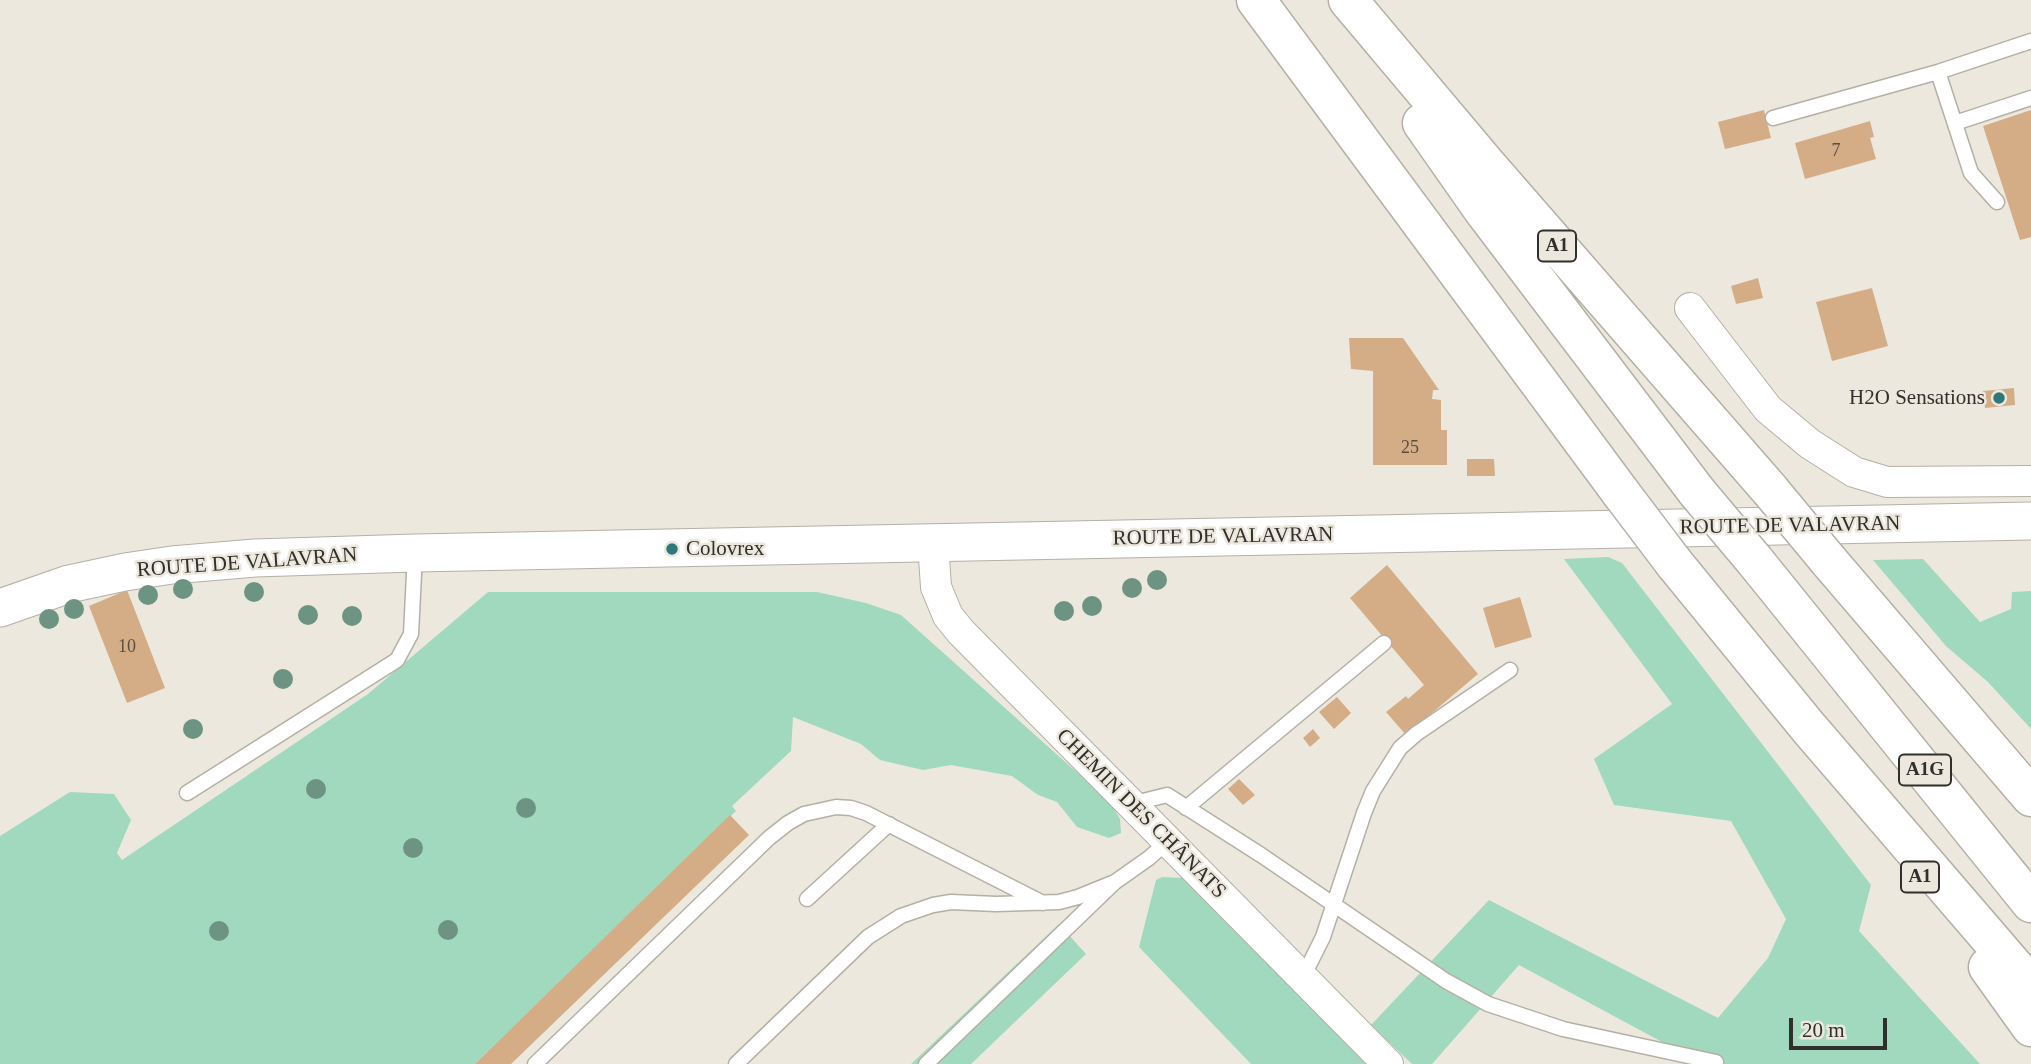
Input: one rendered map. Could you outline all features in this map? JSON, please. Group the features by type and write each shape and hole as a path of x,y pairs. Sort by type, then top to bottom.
{"highway":[{"name":"A1","path":"1256,0 1621,493 1674,563 1808,727 2031,1027"},
{"name":"A1G","path":"1340,0 1483,210 1697,492 2031,903"},
{"name":"A1","path":"1348,0 2031,797"},
{"name":"A1G","path":"1808,727 2031,986"}],"street":[{"path":"1690,308 1768,409 1810,444 1854,472 1871,479 1896,483 2031,481"},
{"name":"ROUTE DE VALAVRAN","path":"0,607 69,584 125,572 255,558 2031,521"},
{"name":"CHEMIN DES CHÂNATS","path":"933,543 936,587 948,616 961,632 1388,1064"}],"lane":[{"path":"1773,118 1938,72 2031,41"},
{"path":"1938,72 1971,173 1997,202"},
{"path":"1955,123 2031,98"},
{"path":"187,793 397,660 411,634 415,553"},
{"path":"1186,808 1384,643"},
{"path":"1303,977 1323,937 1373,791 1401,748 1416,734 1510,670"},
{"path":"1131,804 1167,795 1261,855 1446,981 1488,1004 1563,1028 1716,1062"},
{"path":"535,1064 788,823 804,814 836,807 866,813 1043,902"},
{"path":"807,899 889,824"},
{"path":"926,1064 1115,882 1149,859 1168,841"},
{"path":"736,1064 868,937 901,916 951,902 996,904 1078,897 1115,882"}],"green space":[{"path":"1608,557 1622,563 1871,885 1859,931 1980,1064 1703,1064 1519,965 1432,1064 1412,1064 1371,1025 1489,900 1718,1018 1768,958 1786,919 1731,821 1614,805 1594,759 1672,704 1564,559"},
{"path":"1923,559 1980,622 2011,609 2012,592 2031,591 2031,729 1988,682 1946,646 1873,560"},
{"path":"488,592 817,592 866,603 901,615 1110,802 1120,819 1121,833 1109,838 1077,827 1057,802 1038,795 1012,776 951,765 923,770 880,760 861,744 793,717 791,751 732,806 736,811 475,1064 0,1064 0,836 70,792 114,794 131,820 117,853 122,860 368,694"},
{"path":"1162,877 1185,878 1370,1064 1251,1064 1139,947 1156,880"},
{"path":"1059,924 1086,954 971,1064 911,1064"}],"building":[{"path":"1764,110 1771,138 1725,149 1718,122"},
{"path":"2031,110 2031,237 2020,240 1983,126"},
{"path":"1870,121 1874,137 1870,138 1876,159 1805,179 1795,143"},
{"path":"1758,278 1763,298 1736,304 1731,286"},
{"path":"1872,288 1888,346 1832,361 1816,302"},
{"path":"1349,338 1403,338 1439,390 1433,390 1432,399 1441,400 1441,430 1447,430 1447,465 1373,465 1373,371 1351,369"},
{"name":"H2O Sensations","path":"2014,388 2015,405 1985,408 1983,391"},
{"path":"1467,459 1494,459 1495,476 1467,476"},
{"path":"1387,565 1478,674 1406,735 1386,712 1406,696 1408,699 1424,685 1350,598"},
{"path":"127,590 165,688 127,703 89,606"},
{"path":"1520,597 1532,637 1495,648 1483,608"},
{"path":"1337,697 1351,713 1334,729 1319,712"},
{"path":"1313,729 1320,738 1310,747 1303,738"},
{"path":"1239,779 1255,795 1243,805 1228,789"},
{"path":"730,815 749,835 511,1064 475,1064"}],"place":[{"name":"H2O Sensations","path":"1999,398"},
{"name":"Colovrex","path":"672,549"}]}
